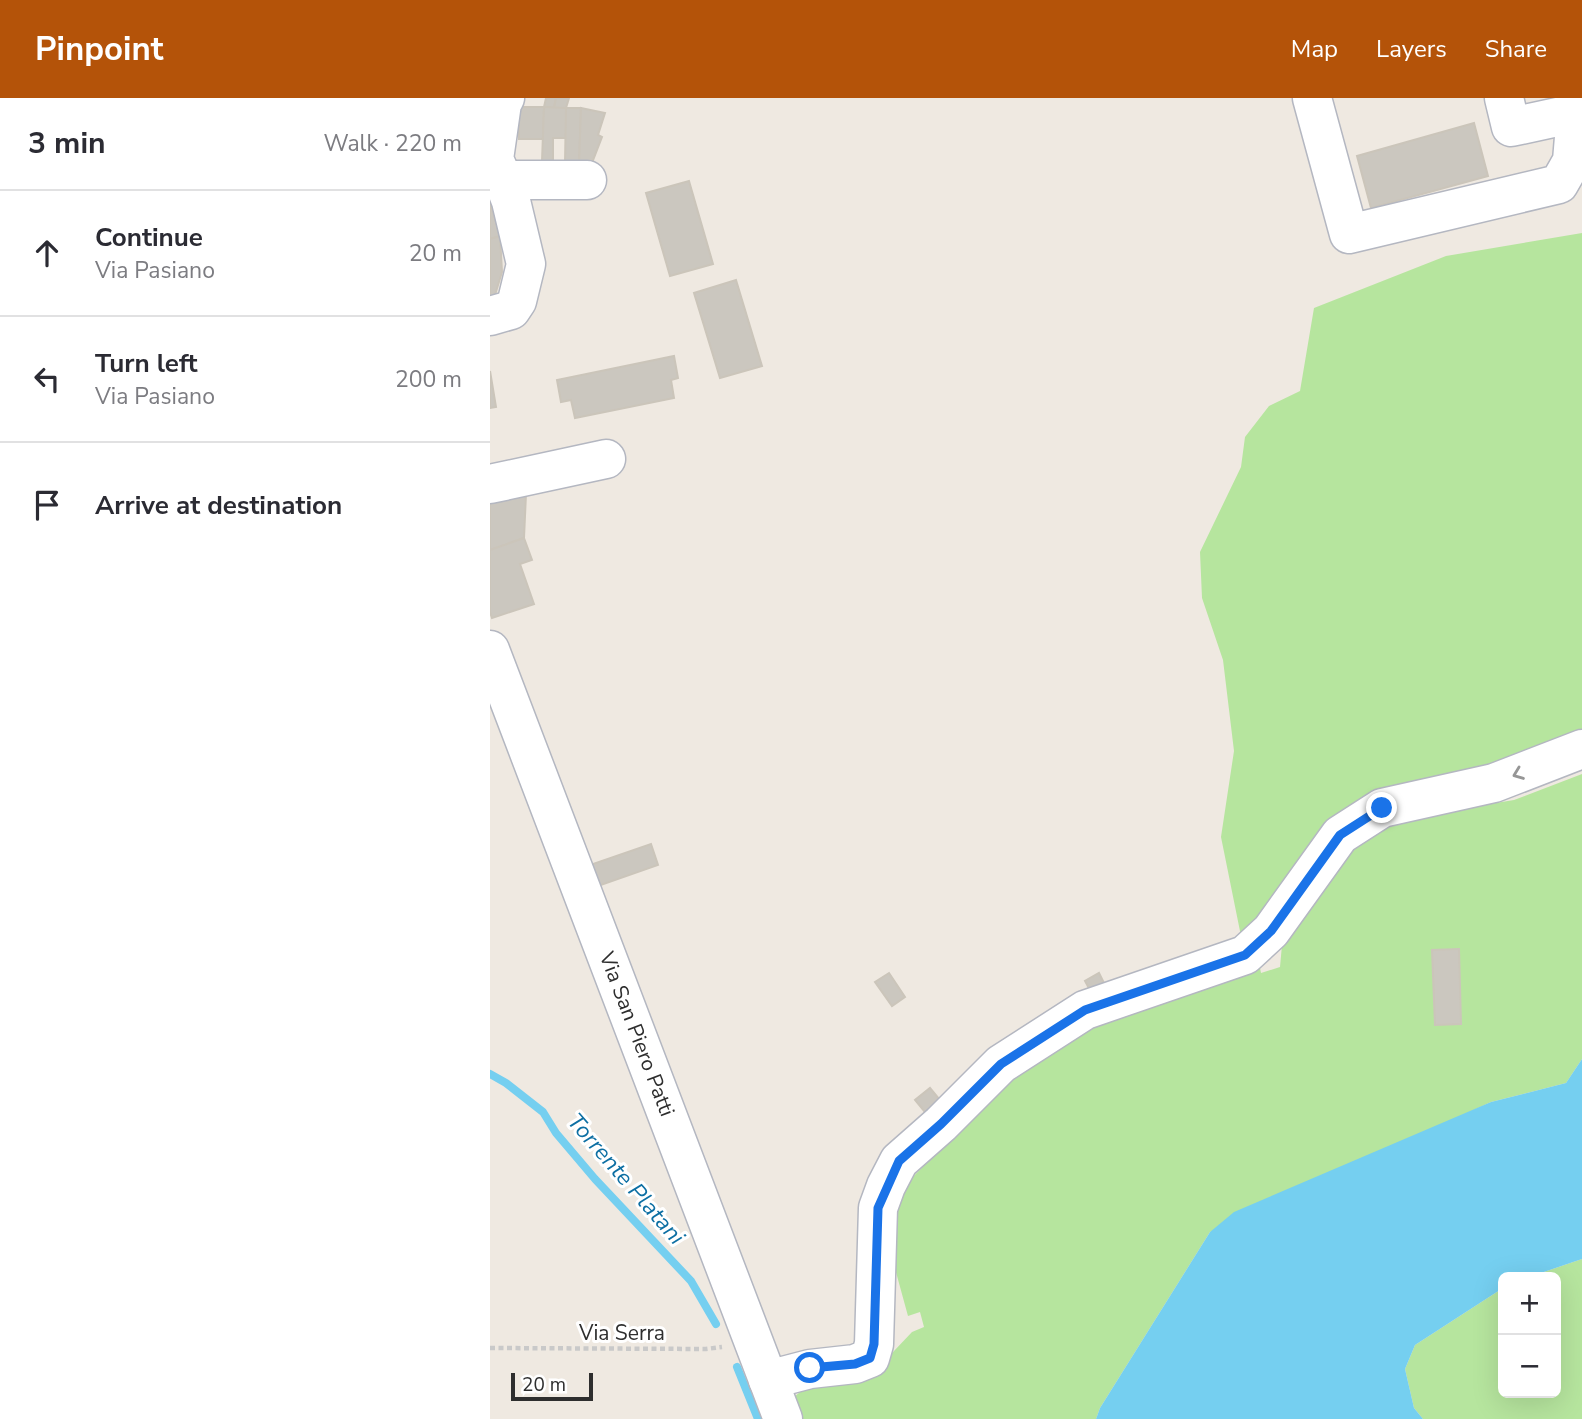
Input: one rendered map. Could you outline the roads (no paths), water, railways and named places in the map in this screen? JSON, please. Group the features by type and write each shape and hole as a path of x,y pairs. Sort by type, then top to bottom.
{"street":[{"path":"490,316 511,310 517,301 526,264 512,201 494,159 505,98"},
{"path":"1312,98 1349,234 1559,184 1572,161 1576,105 1511,127 1504,98"},
{"path":"503,180 587,180"},
{"path":"490,484 606,459"},
{"name":"Via San Piero Patti","path":"490,650 783,1419"},
{"path":"768,1380 810,1368 855,1364 870,1358 874,1344 878,1208 886,1186 899,1161 941,1124 1001,1064 1085,1010 1245,955 1271,931 1340,835 1382,808 1494,783 1582,749"}],"water":[{"path":"1582,1059 1582,1259 1544,1272 1498,1272 1498,1291 1415,1345 1405,1369 1414,1408 1423,1419 1096,1419 1100,1408 1210,1232 1234,1212 1491,1102 1566,1083"}],"waterway":[{"name":"Torrente Platani","path":"490,1074 543,1112 556,1133 595,1179 691,1281 716,1324"},
{"name":"Torrente Platani","path":"737,1367 758,1419"}]}
